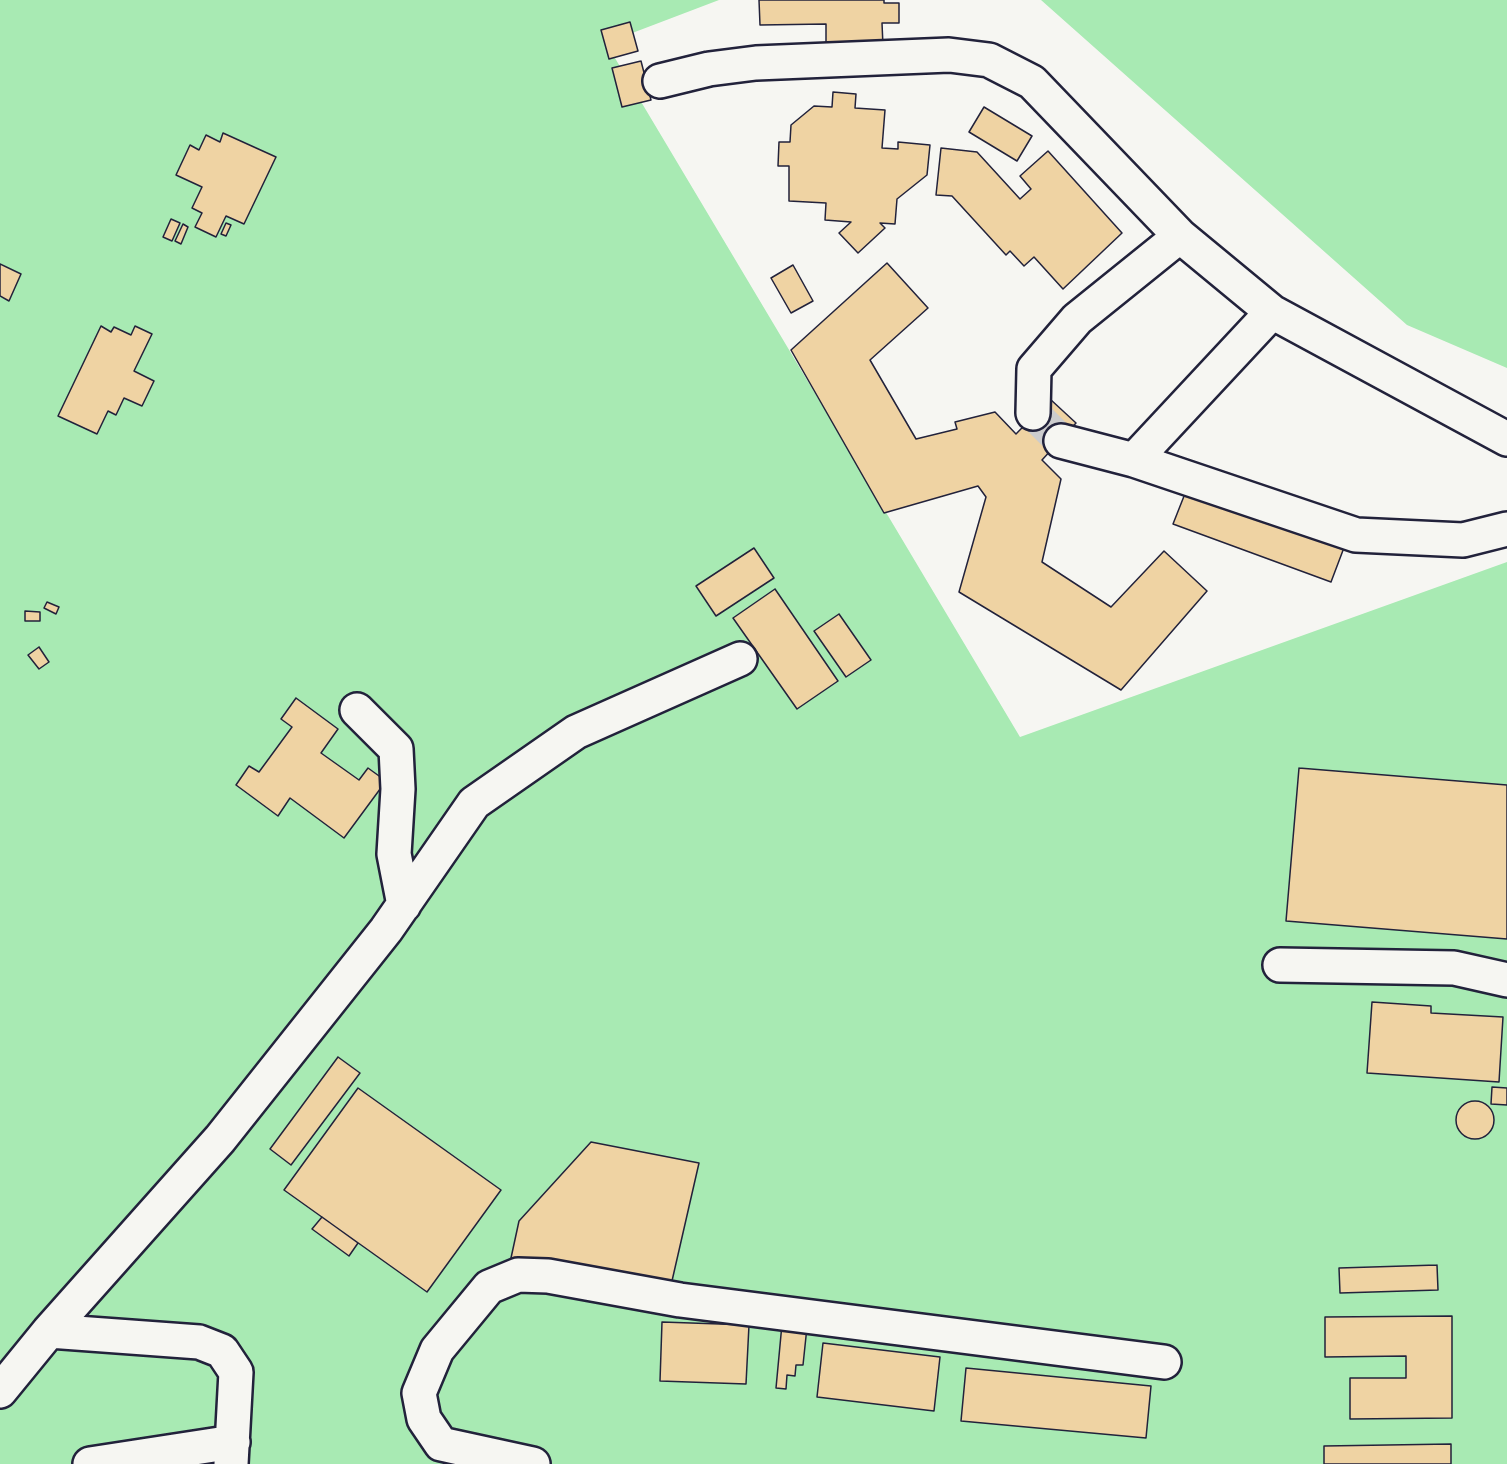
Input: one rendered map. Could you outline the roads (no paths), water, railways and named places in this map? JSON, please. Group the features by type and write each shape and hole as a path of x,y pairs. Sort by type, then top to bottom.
{"street":[{"path":"660,81 709,69 756,63 949,55 989,60 1032,82 1180,236 1272,312 1507,439"},
{"path":"1033,413 1034,369 1077,319 1180,236"},
{"path":"1134,460 1272,312"},
{"path":"1061,441 1134,460 1356,535 1463,540 1507,529"},
{"path":"0,1390 49,1331 220,1139 386,930 474,803 576,732 740,659"},
{"path":"357,710 396,749 398,789 394,854 404,904"},
{"path":"1280,964 1454,968 1507,980"},
{"path":"533,1464 441,1444 424,1419 419,1393 437,1350 489,1287 518,1275 548,1276 680,1300 1164,1362"},
{"path":"49,1331 199,1342 222,1351 236,1372 232,1453 90,1464"}],"tunnel":[{"path":"1033,413 1061,441"}]}
